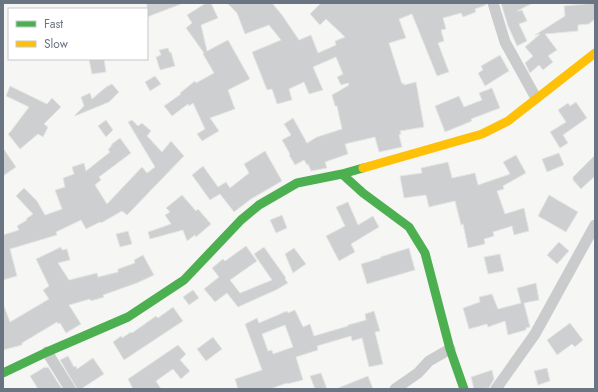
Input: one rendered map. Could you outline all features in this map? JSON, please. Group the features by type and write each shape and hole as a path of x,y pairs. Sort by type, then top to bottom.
{"main road":[{"path":"3,373 128,317 184,280 241,220 259,205 297,183 342,174 482,134 508,121 595,53"},
{"path":"342,174 363,194 409,227 425,253 450,349 464,389"}],"street":[{"path":"493,3 506,42 536,98"},
{"path":"496,389 535,334 595,225"},
{"path":"395,389 418,373 429,361 450,349"},
{"path":"47,352 70,389"}],"building":[{"path":"147,3 181,3 148,17"},
{"path":"206,3 211,3 218,18 201,25 207,51 228,40 250,79 228,90 235,109 210,118 219,131 202,141 197,134 205,129 193,103 189,106 188,104 172,116 164,106 181,94 180,93 195,81 196,83 214,73 203,54 204,53 186,28 192,23 187,15"},
{"path":"227,3 272,3 299,40 311,35 318,53 336,45 335,41 345,37 326,19 320,25 310,14 321,3 486,3 486,5 475,9 476,12 463,17 461,13 443,18 446,29 441,30 444,41 438,43 449,72 437,76 412,14 399,19 406,38 389,43 402,84 404,83 404,85 416,82 424,127 400,131 401,134 399,135 402,147 379,152 375,137 345,144 348,154 325,162 327,168 311,171 308,164 307,165 304,160 295,165 289,155 290,154 282,140 291,135 284,124 293,118 307,143 317,137 342,129 337,106 335,106 332,95 349,85 348,83 341,85 337,77 343,74 336,57 313,67 323,90 309,94 304,82 289,89 292,100 277,104 272,89 267,90 252,52 281,40 269,25 245,34 237,13"},
{"path":"501,3 533,3 517,11 522,10 527,21 519,24 527,41 517,46 508,26"},
{"path":"595,3 595,19 589,24 578,25 578,31 545,34 557,50 548,56 553,62 543,70 539,65 530,73 525,63 533,56 525,47 540,34 535,35 565,16 564,6"},
{"path":"168,48 170,53 171,52 175,66 160,70 156,57 161,55 159,50"},
{"path":"500,55 509,71 485,86 478,73 483,70 481,66"},
{"path":"89,60 104,60 106,72 92,74"},
{"path":"155,76 161,84 150,91 145,82"},
{"path":"112,84 119,92 109,102 75,116 84,106 81,97 90,93 92,99"},
{"path":"10,86 47,104 52,98 61,107 44,124 48,127 43,137 38,134 20,149 8,134 29,107 6,96"},
{"path":"492,88 500,108 471,119 472,121 445,132 435,106 459,96 464,107 482,100 479,93"},
{"path":"576,102 587,118 563,135 568,143 560,148 550,132 566,122 558,110 568,103 570,106"},
{"path":"106,120 113,130 106,137 98,126"},
{"path":"132,120 138,126 142,123 151,131 147,136 162,152 171,141 184,156 127,215 122,211 101,223 100,222 86,229 81,220 56,232 57,235 10,249 17,276 3,280 3,235 19,230 17,226 33,214 16,196 24,188 37,201 45,215 62,209 55,190 65,187 63,178 74,174 72,167 84,163 86,171 110,152 108,150 112,144 120,138 131,153 99,177 101,180 95,185 107,204 142,167 147,173 155,167 128,122"},
{"path":"3,148 16,167 3,176"},
{"path":"265,151 282,181 251,199 234,212 220,194 210,200 192,175 203,166 218,187 226,182 230,188 249,173 244,164"},
{"path":"559,153 564,165 547,172 542,159"},
{"path":"516,155 526,173 503,186 504,189 497,191 505,214 524,208 529,231 514,235 512,226 493,232 494,236 484,239 485,244 468,248 463,224 461,225 455,201 429,207 426,195 404,198 400,176 422,173 421,168 448,162 452,178 475,173 478,185 510,174 503,162"},
{"path":"595,155 595,176 581,189 573,180 573,177"},
{"path":"182,195 196,211 198,209 211,224 196,237 195,235 187,241 183,230 150,239 148,232 171,224 165,215 170,212 166,208"},
{"path":"549,195 578,212 566,232 538,216"},
{"path":"348,202 358,225 373,216 379,227 351,244 355,252 339,261 326,236 345,226 336,207"},
{"path":"282,215 287,228 276,233 270,220"},
{"path":"128,231 132,244 120,247 116,234"},
{"path":"559,242 569,251 557,264 547,255"},
{"path":"246,246 257,261 230,280 240,293 272,280 254,254 264,247 288,283 238,307 227,293 215,302 204,289 219,277 212,268 223,259 225,261"},
{"path":"61,247 62,250 67,249 70,260 58,263 69,280 97,273 98,277 118,272 118,269 135,263 134,260 143,255 154,275 137,283 103,295 104,297 69,305 81,324 66,333 60,323 58,324 57,322 22,343 22,345 3,350 3,306 10,322 49,299 43,290 49,286 36,259"},
{"path":"294,248 306,264 293,273 285,254"},
{"path":"409,248 415,270 367,284 361,264"},
{"path":"500,254 504,271 488,274 484,257"},
{"path":"536,283 539,300 524,303 530,327 526,328 526,330 508,335 505,321 488,327 487,324 469,329 463,308 480,302 479,297 492,294 498,309 521,303 517,288"},
{"path":"193,290 199,298 189,305 183,297"},
{"path":"173,307 183,321 124,360 113,342 121,336 122,338 131,332 132,333 156,316 158,318"},
{"path":"295,310 303,327 310,324 314,336 366,320 365,314 374,311 380,331 375,332 383,364 369,367 362,338 352,341 351,336 317,346 318,350 296,357 303,380 287,383 270,389 238,389 235,379 262,370 245,324 257,318 259,323 287,311 288,313","holes":["285,325 293,347 273,354 272,350 268,351 262,334"]},
{"path":"570,323 583,340 575,347 572,344 557,355 547,340"},
{"path":"213,337 222,349 206,361 197,349"},
{"path":"178,345 186,354 180,360 190,371 181,379 173,369 156,381 161,389 133,389 128,379"},
{"path":"68,356 74,367 76,366 77,369 93,358 104,374 81,389 77,389 60,360"},
{"path":"45,367 48,367 62,389 38,389 30,376"},
{"path":"547,368 550,381 538,385 534,371"},
{"path":"492,370 494,379 489,388 474,389 471,377"},
{"path":"321,373 327,389 315,389 310,376"},
{"path":"368,376 373,389 338,389 338,388"}],"traffic: fast":[{"path":"3,373 128,317 184,280 241,220 259,205 297,183 363,168"},
{"path":"342,174 363,193 409,227 425,253 450,349 464,389"}],"traffic: slow":[{"path":"363,168 482,134 508,121 595,53"}]}
